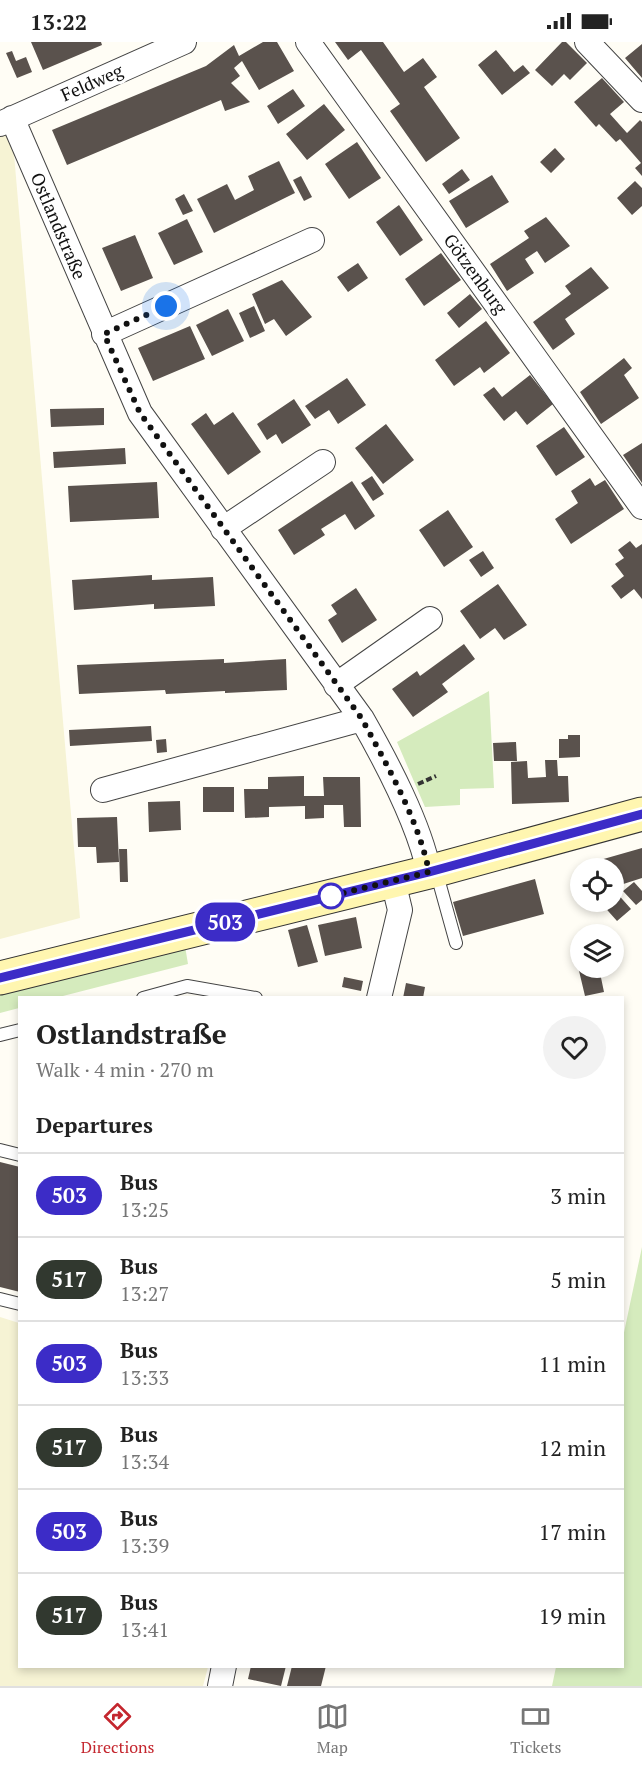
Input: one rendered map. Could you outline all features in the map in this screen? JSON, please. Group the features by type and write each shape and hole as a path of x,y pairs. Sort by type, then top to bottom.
{"street":[{"name":"Feldweg","path":"6,121 184,42"},
{"name":"Götzenburg","path":"308,42 642,507"},
{"path":"587,42 642,100"},
{"name":"Ostlandstraße","path":"6,121 140,413 362,719 386,761 433,871"},
{"path":"104,334 312,240"},
{"path":"223,529 323,462"},
{"path":"336,685 429,619"},
{"path":"104,790 362,719"},
{"path":"0,978 433,871 642,814"},
{"path":"379,996 400,910 393,881"},
{"path":"220,1686 224,1668"}],"lane":[{"path":"433,871 456,943"},
{"path":"150,996 187,986 244,996"},
{"path":"0,1035 18,1030"},
{"path":"0,1150 18,1154"},
{"path":"0,1299 18,1304"}],"shaded area":[{"path":"12,131 80,918 0,939 0,136"},
{"path":"0,1317 18,1323 18,1668 208,1668 203,1686 0,1686"}],"green space":[{"path":"489,691 494,788 460,789 460,805 425,807 397,742"},
{"path":"185,946 188,964 63,996 18,996 18,1008 0,1013 0,993"},
{"path":"642,1247 642,1686 552,1686 556,1668 624,1668 624,1332"}],"building":[{"path":"31,42 101,42 102,45 43,70"},
{"path":"263,42 277,42 294,71 259,90 242,61 234,68 240,76 231,83 250,102 225,111 221,100 67,165 52,130 206,66 234,45 239,56"},
{"path":"335,42 383,42 404,72 423,58 437,77 424,87 460,138 426,162 390,111 400,104 361,50 348,60"},
{"path":"562,42 566,42 587,63 570,80 564,74 552,86 535,70"},
{"path":"642,44 642,78 625,58"},
{"path":"496,50 514,72 523,65 530,73 502,95 478,65"},
{"path":"12,51 16,61 26,57 32,72 17,78 6,53"},
{"path":"602,78 624,102 610,114 627,133 640,120 642,122 642,176 635,168 641,163 620,139 616,142 599,124 596,127 574,102"},
{"path":"293,89 305,106 278,124 267,106"},
{"path":"324,104 345,130 307,160 286,134"},
{"path":"357,142 381,178 349,199 325,164"},
{"path":"555,148 565,159 551,173 540,162"},
{"path":"279,161 295,193 214,233 197,199 227,184 235,200 254,190 248,176"},
{"path":"462,169 470,180 449,194 442,184"},
{"path":"492,175 509,202 466,228 449,201"},
{"path":"301,176 312,197 304,201 293,180"},
{"path":"635,181 642,188 642,206 632,215 617,198"},
{"path":"184,194 193,211 183,215 175,199"},
{"path":"399,205 423,240 400,256 376,222"},
{"path":"546,217 570,246 545,263 537,251 525,259 534,273 507,291 490,264 529,238 524,231"},
{"path":"187,219 203,252 174,265 158,233"},
{"path":"135,235 153,278 121,291 102,248"},
{"path":"441,253 461,280 424,306 405,279"},
{"path":"358,263 368,278 348,292 337,277"},
{"path":"591,267 609,288 565,319 575,334 553,350 533,322 571,294 565,286"},
{"path":"282,280 312,317 286,336 274,319 265,324 252,294"},
{"path":"470,294 482,309 459,328 447,313"},
{"path":"254,306 265,331 250,338 239,313"},
{"path":"228,309 244,341 212,356 196,325"},
{"path":"486,321 510,353 484,373 480,367 454,386 435,360"},
{"path":"190,326 205,359 153,381 138,348"},
{"path":"624,358 632,368 624,375 639,398 601,424 580,392"},
{"path":"530,375 553,404 527,425 516,411 504,421 483,395 494,387 502,397"},
{"path":"347,378 366,405 338,424 329,410 315,419 305,406"},
{"path":"294,399 311,425 282,444 276,434 267,440 257,424"},
{"path":"104,408 104,425 51,427 50,409"},
{"path":"233,412 261,452 228,475 191,424 206,413 214,425"},
{"path":"386,424 414,460 383,484 355,448"},
{"path":"564,427 585,457 556,476 536,446"},
{"path":"642,443 642,483 623,455"},
{"path":"125,448 126,464 54,468 53,452"},
{"path":"372,476 384,494 373,501 361,483"},
{"path":"590,478 595,486 605,480 624,509 571,544 555,519 578,503 571,491"},
{"path":"352,481 375,516 355,530 345,514 321,529 325,535 294,555 278,530"},
{"path":"157,482 159,518 70,522 68,486"},
{"path":"448,510 473,547 444,567 419,530"},
{"path":"630,541 636,548 642,544 642,599 634,589 621,599 611,586 624,576 615,564 624,558 618,550"},
{"path":"483,551 494,568 481,577 469,560"},
{"path":"152,575 152,580 213,577 215,606 154,609 154,604 74,610 72,580"},
{"path":"498,584 527,625 504,640 495,628 480,639 460,611"},
{"path":"356,588 377,620 342,643 328,620 337,614 331,605"},
{"path":"464,644 475,659 442,684 448,692 413,717 392,689 417,671 420,676"},
{"path":"224,659 224,663 286,659 287,690 166,694 165,690 79,694 77,665"},
{"path":"151,726 152,741 70,746 69,730"},
{"path":"568,735 580,735 580,757 559,758 559,739 568,739"},
{"path":"166,739 167,752 157,753 156,740"},
{"path":"516,742 517,761 494,761 493,743"},
{"path":"545,760 557,760 558,776 568,776 569,802 512,804 511,762 527,761 528,778 546,777"},
{"path":"304,776 304,796 324,796 323,777 360,777 361,827 344,827 343,805 324,805 324,818 305,819 305,806 269,807 269,817 245,818 244,789 268,789 268,777"},
{"path":"203,787 234,787 234,812 203,812"},
{"path":"180,801 181,830 149,832 148,802"},
{"path":"117,817 119,862 97,863 96,847 78,847 77,818"},
{"path":"642,848 642,878 624,884 624,858 607,858"},
{"path":"119,849 127,849 128,882 120,882"},
{"path":"535,879 544,914 463,936 453,902"},
{"path":"634,882 642,891 642,900 636,905 624,890"},
{"path":"624,901 631,909 617,921 609,912 624,912"},
{"path":"356,917 362,948 325,956 318,925"},
{"path":"307,925 318,962 298,967 288,930"},
{"path":"344,977 363,981 361,991 342,987"},
{"path":"581,978 601,978 604,992 585,996"},
{"path":"406,983 425,987 423,996 403,996"},
{"path":"0,1162 18,1166 18,1292 0,1287"},
{"path":"251,1668 286,1668 281,1686 248,1679"},
{"path":"292,1668 326,1668 321,1686 287,1686"}],"bus line":[{"name":"503","path":"0,978 429,872 642,814"}],"route":[{"path":"166,306 104,334 140,413 362,719 386,761 426,855 429,872 331,896"}]}
